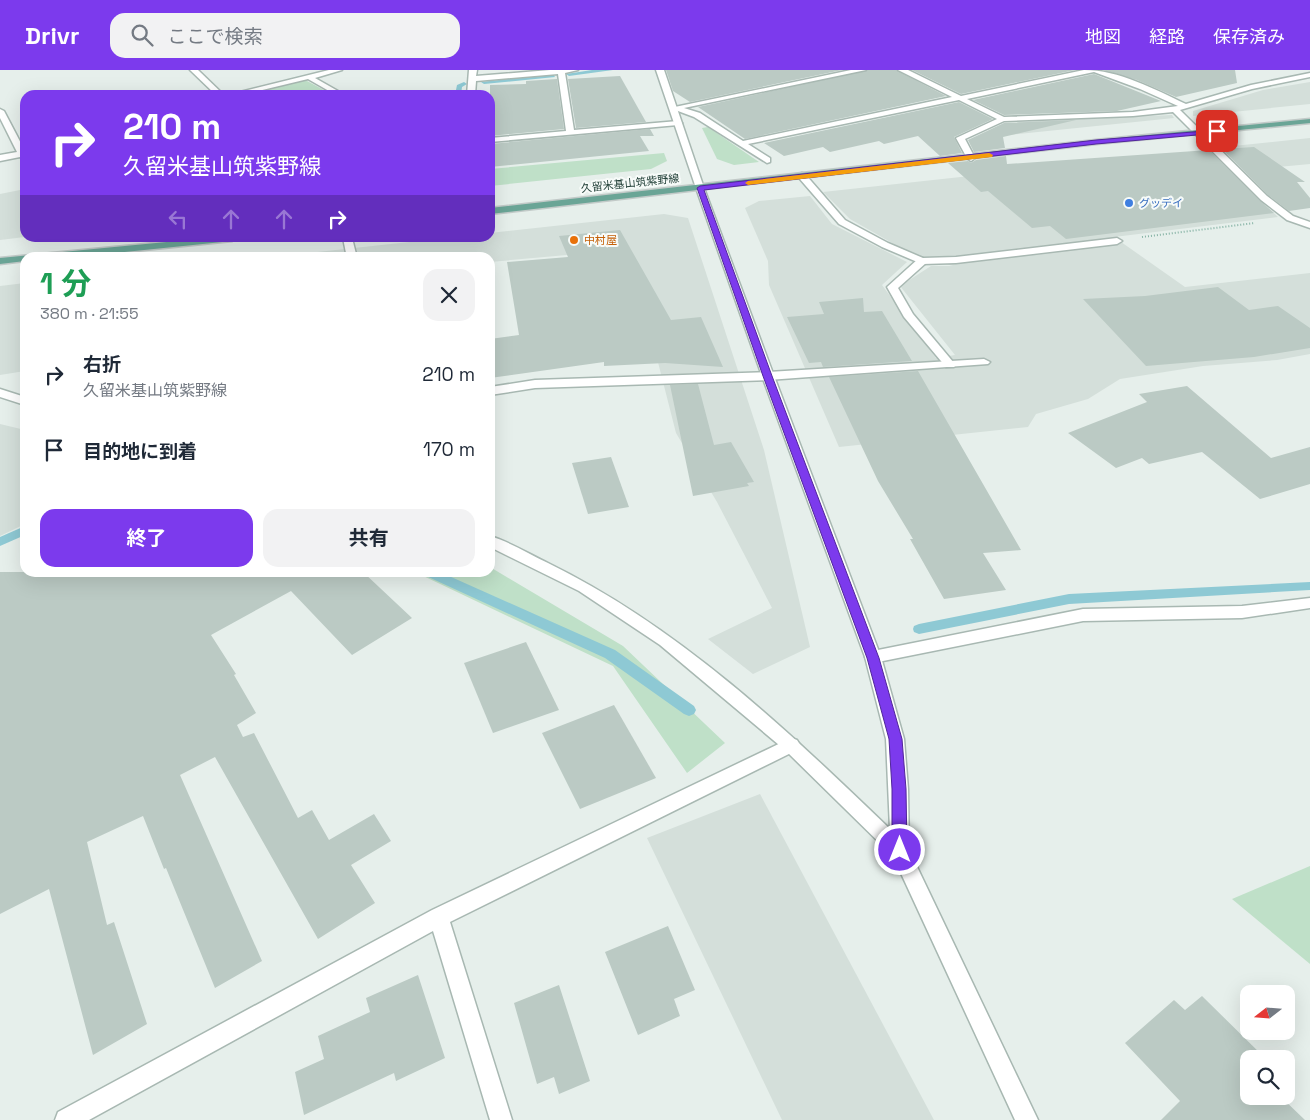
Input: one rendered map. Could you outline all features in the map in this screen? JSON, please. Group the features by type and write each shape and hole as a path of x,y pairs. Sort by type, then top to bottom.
{"main road":[{"name":"久留米基山筑紫野線","path":"495,210 971,158 1096,142 1198,134 1310,121"},
{"path":"91,252 192,242"},
{"path":"0,261 20,259"}],"street":[{"path":"194,70 215,90"},
{"path":"253,90 338,70"},
{"path":"471,90 472,70"},
{"path":"472,79 574,70"},
{"path":"660,70 700,188 768,376 873,658 895,739 899,789 900,850"},
{"path":"674,108 862,70"},
{"path":"902,70 1003,119"},
{"path":"743,143 1094,70 1185,106"},
{"path":"561,71 570,132"},
{"path":"971,158 960,138 1003,119 1132,114 1176,109 1251,87 1310,75"},
{"path":"309,77 331,90"},
{"path":"674,108 696,114 767,160"},
{"path":"1176,109 1198,134 1264,198 1290,218 1310,224"},
{"path":"0,112 20,148"},
{"path":"495,140 678,123"},
{"path":"0,158 20,156"},
{"path":"802,176 842,222 885,245 922,261 956,260 1117,241"},
{"path":"922,261 892,287 908,314 950,365"},
{"path":"495,390 535,384 768,376 984,362"},
{"path":"0,393 20,399"},
{"path":"495,543 584,587 666,641 791,745 900,850 1027,1120"},
{"path":"873,658 1083,615 1242,612 1310,603"},
{"path":"66,1120 439,917 791,745"},
{"path":"439,917 502,1120"}],"path":[{"path":"1117,241 1290,218"}],"shaded area":[{"path":"1310,82 1310,104 1193,116 1193,111 1263,90"},
{"path":"1172,115 1174,118 980,138 1007,129 1019,122"},
{"path":"1310,138 1310,164 1246,170 1224,147"},
{"path":"1208,150 1278,217 1114,237 1185,287 1310,273 1310,354 1277,360 1203,366 1120,379 1088,399 1036,414 1028,427 839,447 769,285 768,261 745,208 759,201 810,196 832,224 907,262 882,285 936,358 955,355 900,286 931,266 953,266 915,256 850,219 823,192"},
{"path":"20,190 20,238 0,240 0,194"},
{"path":"664,214 688,218 764,450 810,647 753,674 708,639 772,608 717,502 676,433 647,319 589,253 495,262 495,252 317,252 409,242 495,242 495,232"},
{"path":"20,284 20,372 0,375 0,286"},
{"path":"0,424 20,429 20,526 0,536"},
{"path":"760,794 934,1120 782,1120 647,838"}],"green space":[{"path":"299,81 307,81 324,90 264,90"},
{"path":"708,127 759,162 734,165 717,159 702,128"},
{"path":"664,153 667,161 651,169 495,185 495,169"},
{"path":"495,570 623,646 725,743 687,773 613,666 425,577 495,577"},
{"path":"1310,866 1310,964 1232,899"}],"building":[{"path":"666,70 842,70 690,102 673,91"},
{"path":"868,70 896,70 946,96 745,139 698,107"},
{"path":"912,70 1075,70 961,94"},
{"path":"1103,70 1235,70 1237,83 1176,97 1137,80"},
{"path":"1094,74 1161,101 1117,111 1004,115 973,100"},
{"path":"620,76 646,122 576,128 568,79"},
{"path":"557,79 564,129 495,136 495,90 490,90 490,85 526,84 526,81"},
{"path":"959,102 993,119 954,137 962,153 940,156 918,136 884,144 879,141 830,152 823,147 784,156 764,143"},
{"path":"1076,120 1003,137 1005,148 974,152 968,140 1004,123"},
{"path":"650,129 654,136 640,136 649,151 495,166 495,144"},
{"path":"1254,147 1305,182 1297,182 1310,198 1310,208 1289,211 1268,195 1222,149"},
{"name":"グッデイ","path":"1209,150 1274,213 1066,239 1050,226 1032,228 988,191 981,192 948,163 968,161 971,163 976,160 1006,156 1007,164"},
{"path":"620,230 671,320 701,317 723,367 665,363 604,366 604,362 495,377 495,338 519,335 507,262 568,257 559,236"},
{"path":"1218,287 1249,310 1278,306 1310,328 1310,348 1254,357 1146,366 1083,299 1145,296"},
{"path":"863,298 864,312 882,311 912,361 823,367 821,362 809,363 787,317 824,314 819,302"},
{"path":"918,371 1021,550 983,553 1006,590 944,599 910,539 913,539 878,481 829,377"},
{"path":"698,384 714,445 731,442 754,482 747,483 749,486 693,496 670,385"},
{"path":"1187,386 1271,458 1310,447 1310,484 1260,499 1202,452 1149,464 1142,458 1116,468 1068,433 1147,402 1139,394"},
{"path":"611,457 629,507 588,514 572,463"},
{"path":"0,572 20,572 20,577 368,577 412,618 352,655 291,591 211,635 236,674 234,675 256,713 237,725 243,737 254,733 298,818 312,810 329,840 374,814 391,841 351,865 375,903 318,939 215,757 180,775 262,961 215,988 143,816 87,842 107,925 114,922 147,1024 93,1055 49,889 0,914"},
{"path":"526,642 559,710 493,733 464,663"},
{"path":"614,705 656,778 580,809 542,733"},
{"path":"668,926 695,990 674,999 680,1016 638,1035 605,952"},
{"path":"418,975 445,1058 396,1081 394,1073 304,1115 295,1072 324,1059 318,1036 370,1012 366,998"},
{"path":"559,985 590,1081 559,1094 554,1077 537,1084 514,1003"},
{"path":"1202,996 1240,1033 1240,1040 1247,1040 1257,1050 1240,1050 1240,1105 1289,1105 1305,1120 1161,1120 1180,1101 1125,1043 1174,1000 1185,1010"}],"waterway":[{"path":"569,74 610,70"},
{"path":"484,82 553,76"},
{"path":"459,90 459,86 464,84"},
{"path":"0,542 20,532"},
{"path":"439,577 610,654 689,710"},
{"path":"919,629 1069,599 1310,586"}],"slow traffic":[{"path":"748,183 989,155"}],"place":[{"name":"グッデイ","path":"1129,203"},
{"name":"中村屋","path":"574,240"}],"route":[{"path":"900,850 899,789 895,739 873,658 700,188 1096,142 1217,131"}]}
